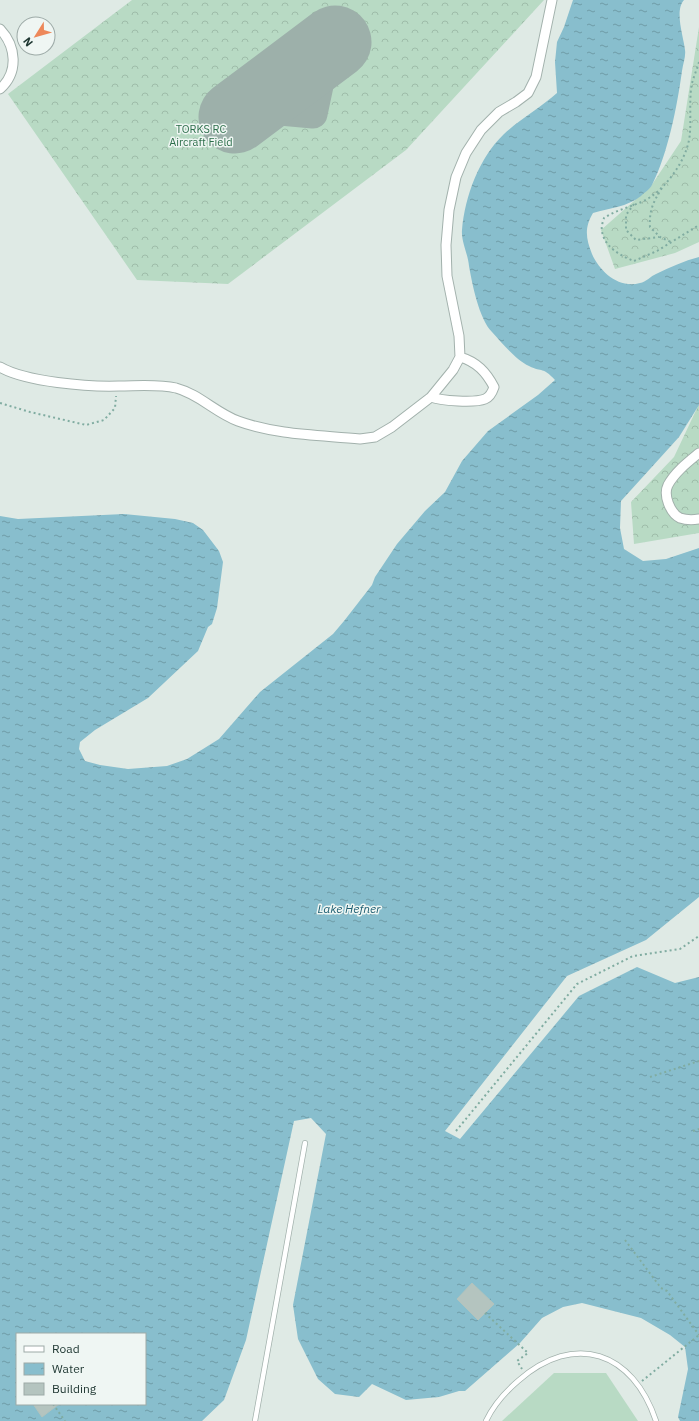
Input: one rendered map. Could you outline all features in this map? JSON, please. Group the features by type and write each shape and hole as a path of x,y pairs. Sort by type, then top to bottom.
{"street":[{"path":"0,368 21,377 100,386 176,388 192,394 236,421 261,429 360,439 375,437 392,427 431,397 453,370 460,357 459,336 447,276 446,245 449,210 456,177 466,153 481,130 499,112 528,93 536,77 552,0"},
{"path":"0,29 12,48 14,61 11,74 0,89"},
{"path":"431,397 438,400 473,401 484,400 491,395 494,387 481,367 470,360 460,357"},
{"path":"699,453 677,474 668,486 667,495 671,508 680,518 699,520"}],"lane":[{"path":"255,1421 305,1143"},
{"path":"486,1421 495,1403 526,1374 542,1363 557,1356 590,1354 610,1360 630,1375 638,1384 649,1402 656,1421"}],"path":[{"path":"671,242 660,237 650,228 649,216 652,204 664,184 679,165 687,148 690,133 692,83 699,62"},
{"path":"664,184 651,196 612,212 604,218 601,230 607,242 618,255 634,261 657,251 699,225"},
{"path":"635,203 626,215 626,230 636,240 660,237"},
{"path":"0,403 30,412 86,425 104,420 115,408 116,386"},
{"path":"456,1131 577,984 633,956 680,949 699,936"},
{"path":"650,1077 699,1061"},
{"path":"693,1131 699,1129"},
{"path":"625,1240 661,1288 667,1291 699,1335 638,1384"},
{"path":"485,1313 528,1353 517,1361 526,1374"},
{"path":"54,1405 65,1421"}],"green space":[{"name":"TORKS RC Aircraft Field","path":"132,0 544,0 406,150 228,284 137,280 8,94"},
{"path":"699,27 699,242 675,253 615,269 601,230 651,186 681,141"},
{"path":"699,404 699,533 634,544 631,502 674,457"},
{"path":"554,1373 606,1373 638,1421 502,1421"}],"water":[{"name":"Lake Hefner","path":"573,0 684,0 680,11 680,25 685,57 671,130 658,172 651,186 636,200 624,205 593,213 588,224 587,238 595,261 611,278 625,284 642,282 682,262 699,257 699,405 679,437 621,501 620,528 624,549 643,561 666,559 699,548 699,897 646,940 567,976 445,1131 460,1139 579,996 637,967 675,983 699,977 699,1421 680,1421 678,1417 688,1369 685,1347 670,1335 641,1318 582,1303 563,1307 542,1318 520,1343 465,1391 459,1391 439,1397 406,1400 372,1384 359,1397 335,1394 318,1379 298,1339 293,1305 326,1134 311,1118 294,1121 246,1340 224,1400 202,1421 0,1421 0,516 18,519 124,514 175,519 193,523 203,530 219,551 223,562 217,608 212,624 208,627 198,651 148,698 95,730 80,742 79,749 85,761 128,769 167,766 187,759 219,739 260,692 333,634 372,585 375,577 397,544 425,511 445,492 462,461 488,431 538,395 555,380 545,371 529,366 519,360 487,326 483,319 474,291 462,230 466,204 470,191 487,154 504,134 557,93 555,62 557,42 564,27"}],"building":[{"path":"472,1283 494,1304 478,1320 457,1299"},
{"path":"34,1405 58,1405 42,1417"}],"taxiway":[{"path":"247,108 313,114 327,48"}],"runway":[{"path":"235,117 335,42"}]}
